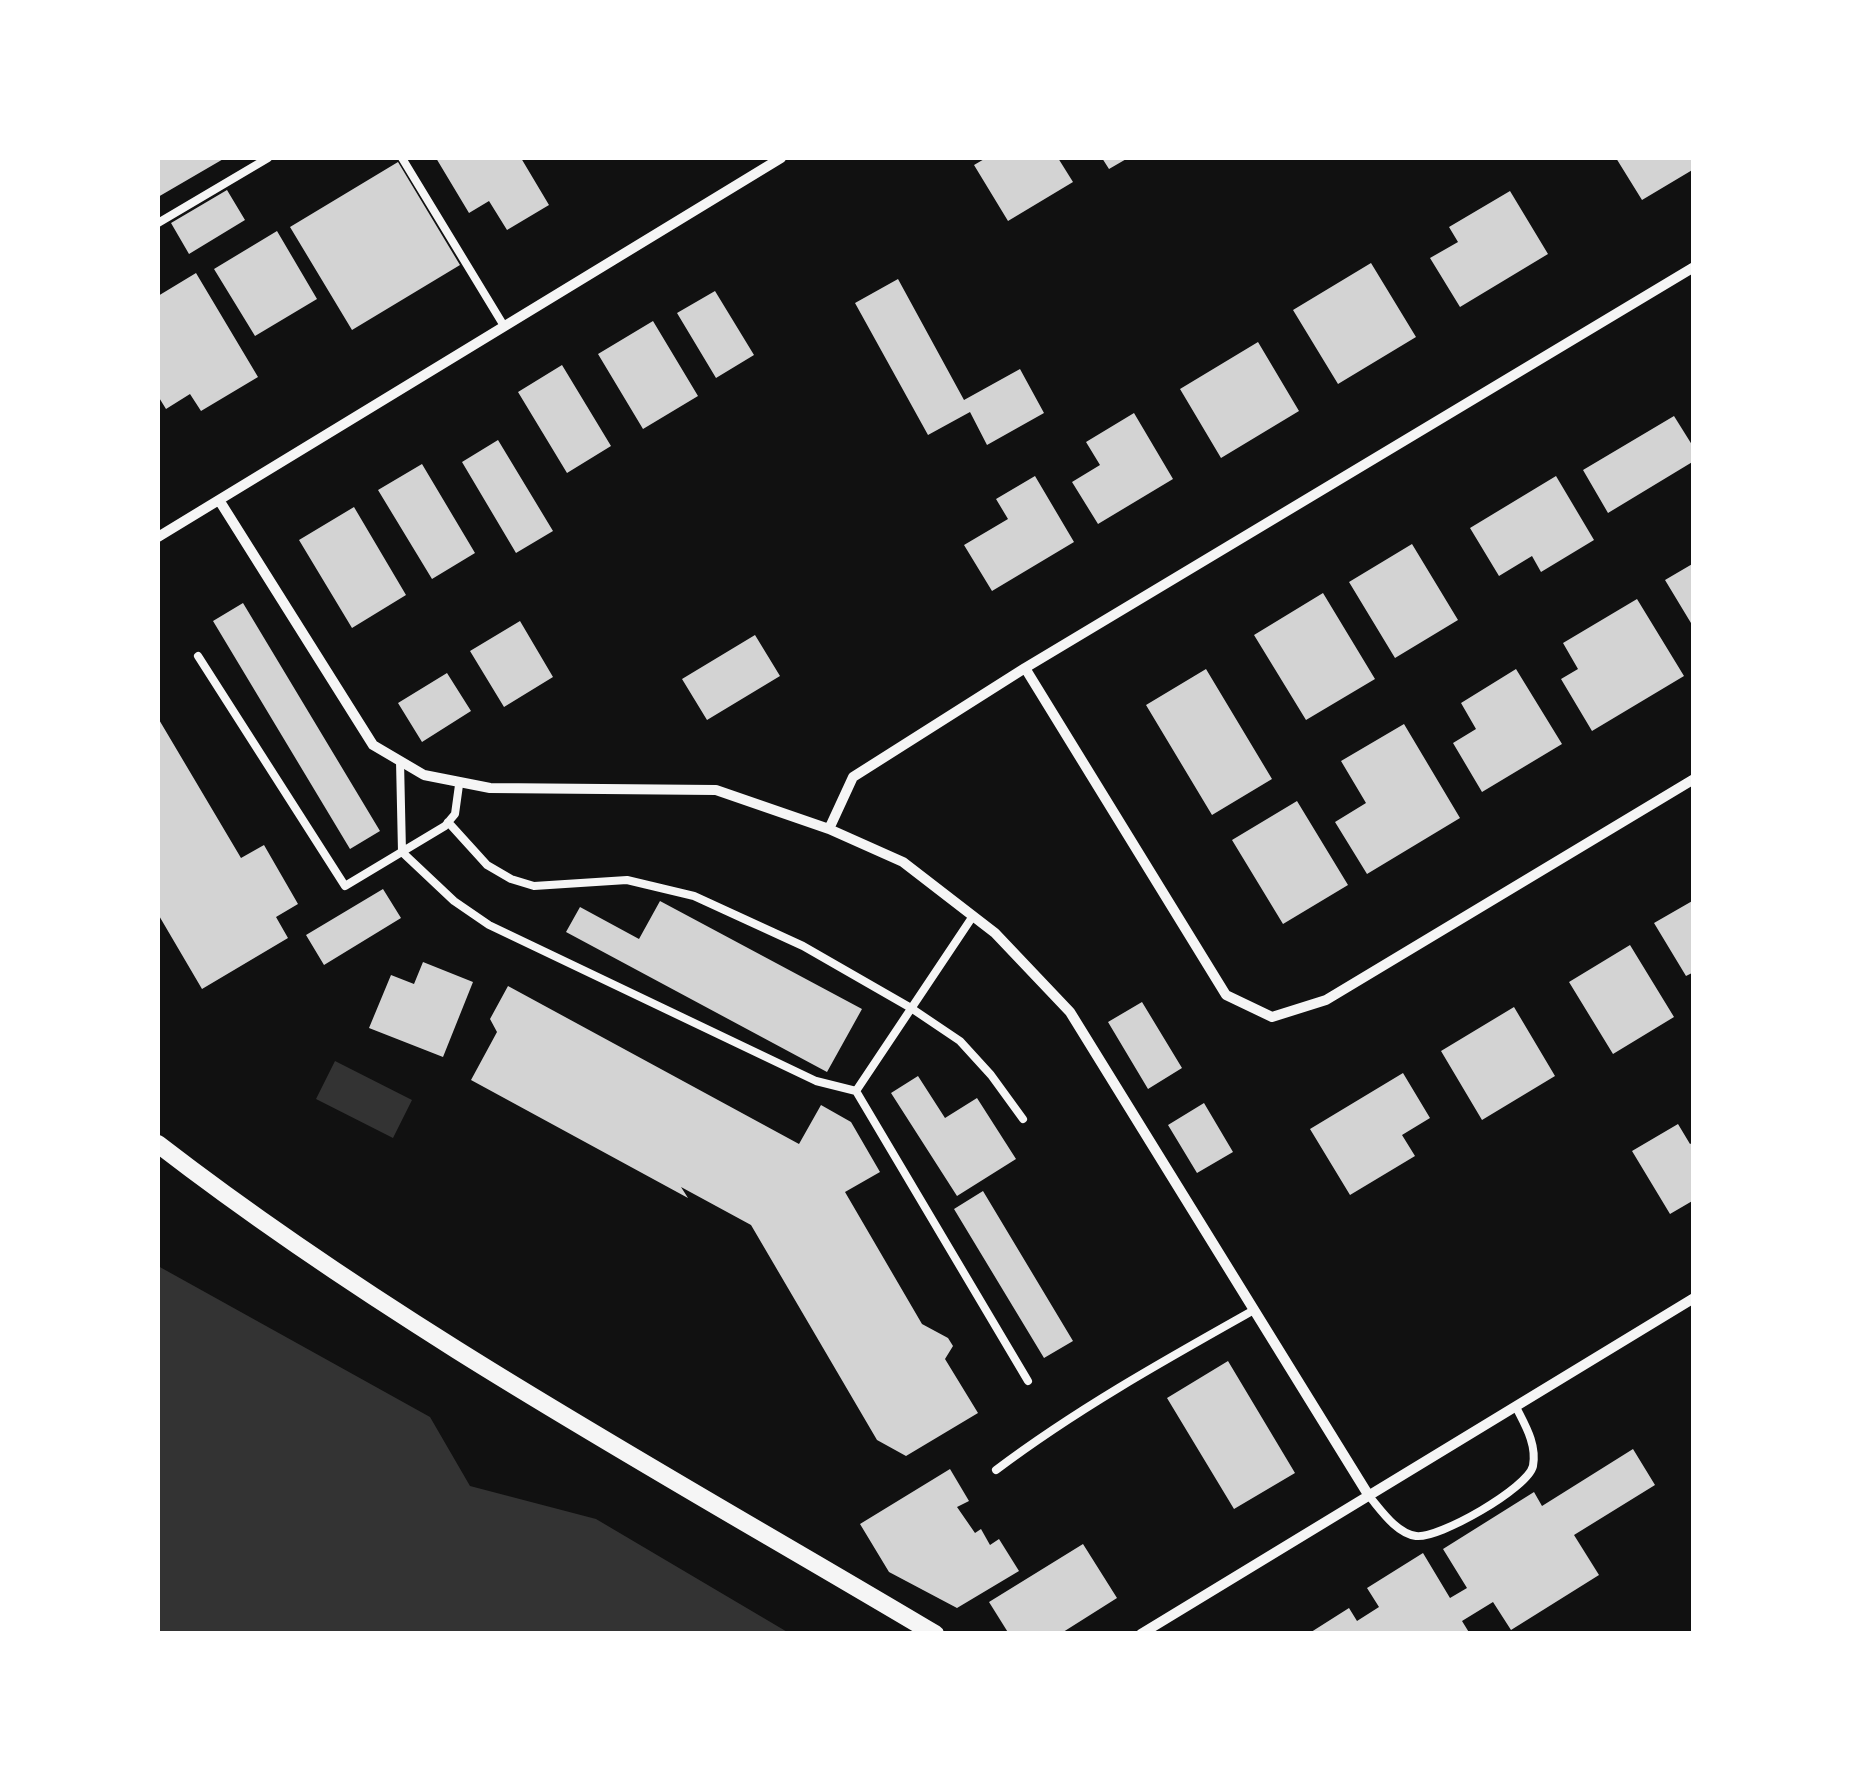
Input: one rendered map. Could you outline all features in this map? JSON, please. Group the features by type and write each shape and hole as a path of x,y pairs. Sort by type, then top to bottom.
{"street":[{"path":"158,538 781,158"},
{"path":"829,829 853,777 1025,668 1694,267"},
{"path":"219,500 373,745 424,775 459,785 490,788 716,790 829,829 903,862 995,933 1070,1012 1369,1496"},
{"path":"1025,668 1226,995 1272,1017 1326,1000 1694,779"},
{"path":"158,1144 230,1200 433,1334 935,1634"},
{"path":"1140,1634 1694,1298"}],"lane":[{"path":"158,223 268,158"},
{"path":"402,158 504,326"},
{"path":"198,656 345,886 448,822 455,814 459,785"},
{"path":"400,761 402,852 454,902 489,925 816,1081 856,1091 1028,1381"},
{"path":"448,822 487,864 511,879 534,886 628,880 694,896 803,946 960,1041 991,1075 1023,1120"},
{"path":"856,1091 973,916"},
{"path":"996,1470 1135,1377 1254,1310"},
{"path":"1369,1496 1397,1527 1414,1536 1444,1530 1517,1487 1532,1469 1534,1455 1531,1438 1516,1406"}],"shaded area":[{"path":"335,1061 412,1100 393,1138 316,1099"},
{"path":"158,1266 430,1417 470,1486 596,1519 789,1633 158,1633"}],"building":[{"path":"158,158 225,158 158,197"},
{"path":"436,158 521,158 549,205 507,230 489,201 469,213"},
{"path":"986,158 1058,158 1073,182 1008,221 974,165"},
{"path":"1102,158 1128,158 1109,169"},
{"path":"1616,158 1694,158 1694,169 1642,200"},
{"path":"398,162 460,265 352,330 290,227"},
{"path":"227,190 245,220 189,254 171,223"},
{"path":"1510,191 1548,254 1460,307 1430,258 1458,242 1449,227"},
{"path":"277,231 317,299 255,336 214,269"},
{"path":"1371,263 1416,337 1338,384 1293,310"},
{"path":"196,273 258,377 201,411 190,394 166,409 158,396 158,296"},
{"path":"898,279 964,400 1020,369 1044,413 987,445 970,412 928,435 855,303"},
{"path":"715,291 754,355 716,378 677,313"},
{"path":"653,321 698,396 643,429 598,354"},
{"path":"1258,342 1299,411 1221,458 1180,389"},
{"path":"562,365 611,446 567,473 518,392"},
{"path":"1134,413 1173,479 1098,524 1072,482 1100,465 1086,442"},
{"path":"1674,416 1694,448 1694,461 1608,513 1583,470"},
{"path":"498,440 553,531 516,553 462,462"},
{"path":"422,464 475,553 432,579 378,490"},
{"path":"1035,476 1074,542 992,591 964,545 1008,519 996,499"},
{"path":"1556,476 1594,540 1541,572 1532,556 1499,576 1470,528"},
{"path":"354,507 406,595 352,628 299,540"},
{"path":"1412,544 1458,620 1395,658 1349,582"},
{"path":"1694,563 1694,628 1665,580"},
{"path":"1323,593 1375,679 1306,720 1254,635"},
{"path":"1637,599 1684,676 1592,731 1561,679 1578,669 1563,643"},
{"path":"243,603 380,831 350,849 213,621"},
{"path":"520,621 553,677 504,707 470,651"},
{"path":"755,635 780,676 707,720 682,679"},
{"path":"1206,669 1272,779 1212,815 1146,705"},
{"path":"1516,669 1562,744 1482,792 1453,743 1476,729 1461,703"},
{"path":"447,673 471,711 422,742 398,703"},
{"path":"158,718 241,858 264,845 298,904 276,917 288,938 202,989 158,914"},
{"path":"1404,724 1460,818 1367,874 1335,822 1366,803 1341,761"},
{"path":"1297,801 1348,885 1283,924 1232,840"},
{"path":"383,889 401,918 324,965 306,935"},
{"path":"1694,900 1694,972 1686,976 1654,923"},
{"path":"660,901 862,1009 827,1072 566,932 580,907 639,939"},
{"path":"1630,945 1674,1017 1613,1054 1569,982"},
{"path":"423,962 473,982 443,1057 369,1028 391,975 414,984"},
{"path":"508,986 799,1144 821,1105 851,1122 880,1172 845,1192 922,1324 948,1338 953,1346 945,1359 978,1413 906,1456 877,1440 751,1225 681,1187 688,1198 471,1080 497,1032 490,1019"},
{"path":"1142,1002 1182,1068 1148,1089 1108,1022"},
{"path":"1514,1007 1555,1076 1482,1120 1441,1051"},
{"path":"1403,1073 1430,1118 1402,1135 1415,1156 1350,1195 1310,1129"},
{"path":"918,1076 945,1118 977,1098 1016,1159 957,1196 891,1093"},
{"path":"1204,1103 1233,1152 1197,1173 1168,1125"},
{"path":"1678,1124 1690,1144 1694,1142 1694,1200 1670,1214 1632,1151"},
{"path":"983,1191 1073,1341 1044,1358 954,1209"},
{"path":"1228,1361 1295,1473 1234,1509 1167,1398"},
{"path":"1633,1449 1655,1485 1574,1535 1599,1575 1511,1630 1493,1602 1462,1621 1470,1634 1308,1634 1349,1608 1357,1621 1379,1607 1367,1588 1423,1553 1450,1598 1467,1588 1443,1549 1534,1492 1542,1506"},
{"path":"950,1469 969,1501 957,1507 975,1533 981,1529 990,1545 999,1539 1019,1571 957,1608 889,1572 860,1524"},
{"path":"1083,1544 1117,1598 1060,1634 1009,1634 989,1602"}]}
